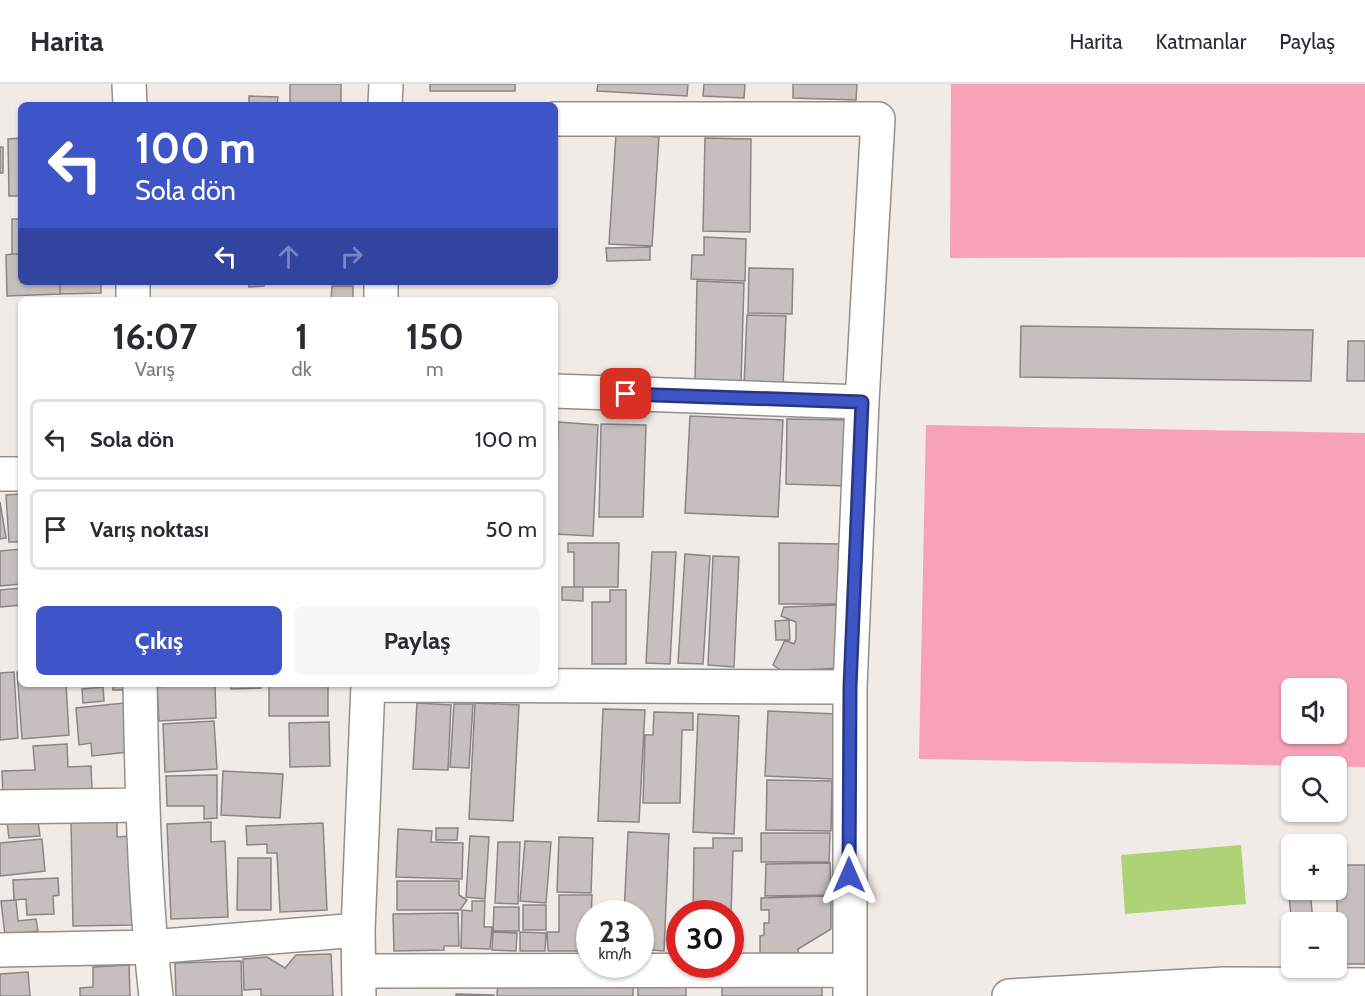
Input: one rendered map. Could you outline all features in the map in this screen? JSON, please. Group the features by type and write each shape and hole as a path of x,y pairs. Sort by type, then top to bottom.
{"street":[{"path":"129,84 130,102"},
{"path":"386,84 386,102"},
{"path":"368,687 358,930 360,983 849,983 850,687 862,402 878,119 558,119"},
{"path":"558,392 862,402"},
{"path":"0,474 18,474"},
{"path":"558,686 850,687"},
{"path":"140,687 142,805 156,996"},
{"path":"0,807 142,805"},
{"path":"0,950 151,947 358,930"},
{"path":"1009,996 1365,986"}],"shaded area":[{"path":"951,84 1365,84 1365,257 950,258"},
{"path":"926,425 1365,433 1365,767 1347,767 1347,756 1281,756 1281,765 919,759"},
{"path":"1241,845 1246,904 1125,914 1121,855"}],"building":[{"path":"290,84 341,84 341,102 290,102"},
{"path":"430,84 515,84 515,91 430,91"},
{"path":"598,84 688,84 687,96 597,91"},
{"path":"704,84 745,84 744,98 703,96"},
{"path":"793,84 857,84 856,100 793,98"},
{"path":"249,96 278,97 277,102 249,102"},
{"path":"616,134 659,137 652,246 609,244"},
{"path":"18,138 18,196 9,196 8,139"},
{"path":"705,138 751,139 750,232 703,231"},
{"path":"0,147 3,147 3,173 0,173"},
{"path":"12,219 18,219 18,254 12,254"},
{"path":"704,237 746,239 745,281 691,279 692,255 704,255"},
{"path":"650,247 650,260 607,261 606,248"},
{"path":"18,254 18,285 60,285 60,294 7,296 6,255"},
{"path":"749,268 793,269 792,314 748,313"},
{"path":"697,281 744,283 741,383 695,382"},
{"path":"60,285 101,285 101,293 60,294"},
{"path":"332,286 353,286 353,297 331,297"},
{"path":"747,315 786,316 783,386 744,385"},
{"path":"1021,326 1313,330 1311,381 1020,377"},
{"path":"1348,341 1365,341 1365,381 1347,381"},
{"path":"690,416 783,420 778,517 685,513"},
{"path":"787,419 848,420 847,486 786,484"},
{"path":"558,422 598,425 593,536 558,534"},
{"path":"601,424 646,425 643,517 599,517"},
{"path":"18,494 18,542 9,542 6,495"},
{"path":"0,502 6,538 0,539"},
{"path":"568,543 619,543 618,587 574,587 574,552 568,552"},
{"path":"779,543 841,544 841,604 779,604"},
{"path":"18,549 18,584 0,586 0,551"},
{"path":"652,552 676,552 670,664 646,663"},
{"path":"685,554 710,556 703,664 678,663"},
{"path":"713,556 739,557 734,667 708,665"},
{"path":"562,587 583,587 583,601 562,600"},
{"path":"18,588 18,605 0,607 0,590"},
{"path":"610,590 626,590 626,664 592,664 592,602 610,602"},
{"path":"841,605 840,668 782,671 773,665 785,640 794,644 796,639 796,622 781,616 784,607"},
{"path":"789,620 790,640 776,640 775,621"},
{"path":"14,672 18,738 0,740 0,673"},
{"path":"18,687 66,687 69,735 22,739"},
{"path":"103,687 104,701 83,703 82,689"},
{"path":"113,687 127,687 127,690 113,690"},
{"path":"157,687 215,687 216,718 159,721"},
{"path":"231,687 261,687 261,688 231,689"},
{"path":"269,687 328,687 328,716 269,716"},
{"path":"124,703 128,752 92,756 91,743 79,745 76,708"},
{"path":"417,703 451,705 448,770 413,769"},
{"path":"475,703 519,705 513,821 469,819"},
{"path":"454,704 473,704 469,768 450,767"},
{"path":"603,709 645,710 639,822 598,821"},
{"path":"768,711 837,714 833,779 765,776"},
{"path":"654,712 693,713 693,730 682,730 680,803 643,803 645,735 653,735"},
{"path":"698,714 739,716 734,834 693,832"},
{"path":"214,721 217,769 165,772 163,724"},
{"path":"329,722 330,766 290,767 289,723"},
{"path":"67,744 68,767 91,766 92,791 3,796 2,771 35,770 33,746"},
{"path":"223,771 283,774 280,818 221,815"},
{"path":"217,775 217,818 204,819 204,806 167,806 166,776"},
{"path":"767,780 832,781 831,831 766,830"},
{"path":"38,820 40,836 9,838 7,822"},
{"path":"117,820 117,837 131,836 133,925 73,926 71,821"},
{"path":"211,822 211,842 225,841 228,917 171,919 167,824"},
{"path":"323,823 327,910 280,912 277,853 267,853 267,844 247,845 246,826"},
{"path":"436,828 458,828 457,840 436,840"},
{"path":"398,829 432,831 431,842 463,843 462,879 396,877"},
{"path":"628,832 669,834 664,951 654,950 654,900 625,900"},
{"path":"761,833 830,833 829,862 761,862"},
{"path":"470,836 489,837 485,899 466,897"},
{"path":"559,837 593,838 591,893 557,892"},
{"path":"713,838 742,838 742,851 733,851 731,900 693,900 694,848 713,848"},
{"path":"42,839 45,871 0,876 0,843"},
{"path":"525,841 551,842 546,903 520,901"},
{"path":"498,842 520,842 518,904 495,903"},
{"path":"238,858 271,858 271,910 237,910"},
{"path":"830,863 831,895 765,896 766,864"},
{"path":"1347,865 1365,865 1365,964 1347,964 1347,912 1337,912 1337,900 1347,900"},
{"path":"58,878 59,895 53,896 54,914 27,915 26,899 14,900 13,880"},
{"path":"397,881 459,881 459,895 467,900 460,910 397,910"},
{"path":"559,895 592,895 592,900 576,900 576,951 548,951 547,932 559,932"},
{"path":"831,896 831,929 798,949 798,955 760,956 760,936 764,935 764,923 769,923 769,910 761,910 761,898"},
{"path":"16,900 18,921 36,919 38,931 5,935 1,901"},
{"path":"1289,900 1311,900 1312,912 1291,912"},
{"path":"472,901 485,901 484,927 492,927 490,949 461,948 462,910 472,911"},
{"path":"523,905 546,905 546,930 523,930"},
{"path":"494,907 519,907 519,931 493,931"},
{"path":"458,913 459,946 444,946 444,950 394,951 393,914"},
{"path":"493,932 517,933 516,951 492,950"},
{"path":"520,932 546,933 545,951 520,951"},
{"path":"331,954 333,996 261,996 261,989 244,990 243,959 267,957 285,968 296,955"},
{"path":"241,961 242,996 176,996 175,963"},
{"path":"129,965 130,996 80,996 80,988 93,987 93,967"},
{"path":"28,972 30,996 0,996 0,974"},
{"path":"498,981 633,981 633,996 497,996"},
{"path":"638,982 686,983 686,996 638,996"},
{"path":"722,982 822,982 822,996 722,996"},
{"path":"456,994 494,995 494,996 456,996"}],"route":[{"path":"626,394 862,402 850,687 849,875"}]}
